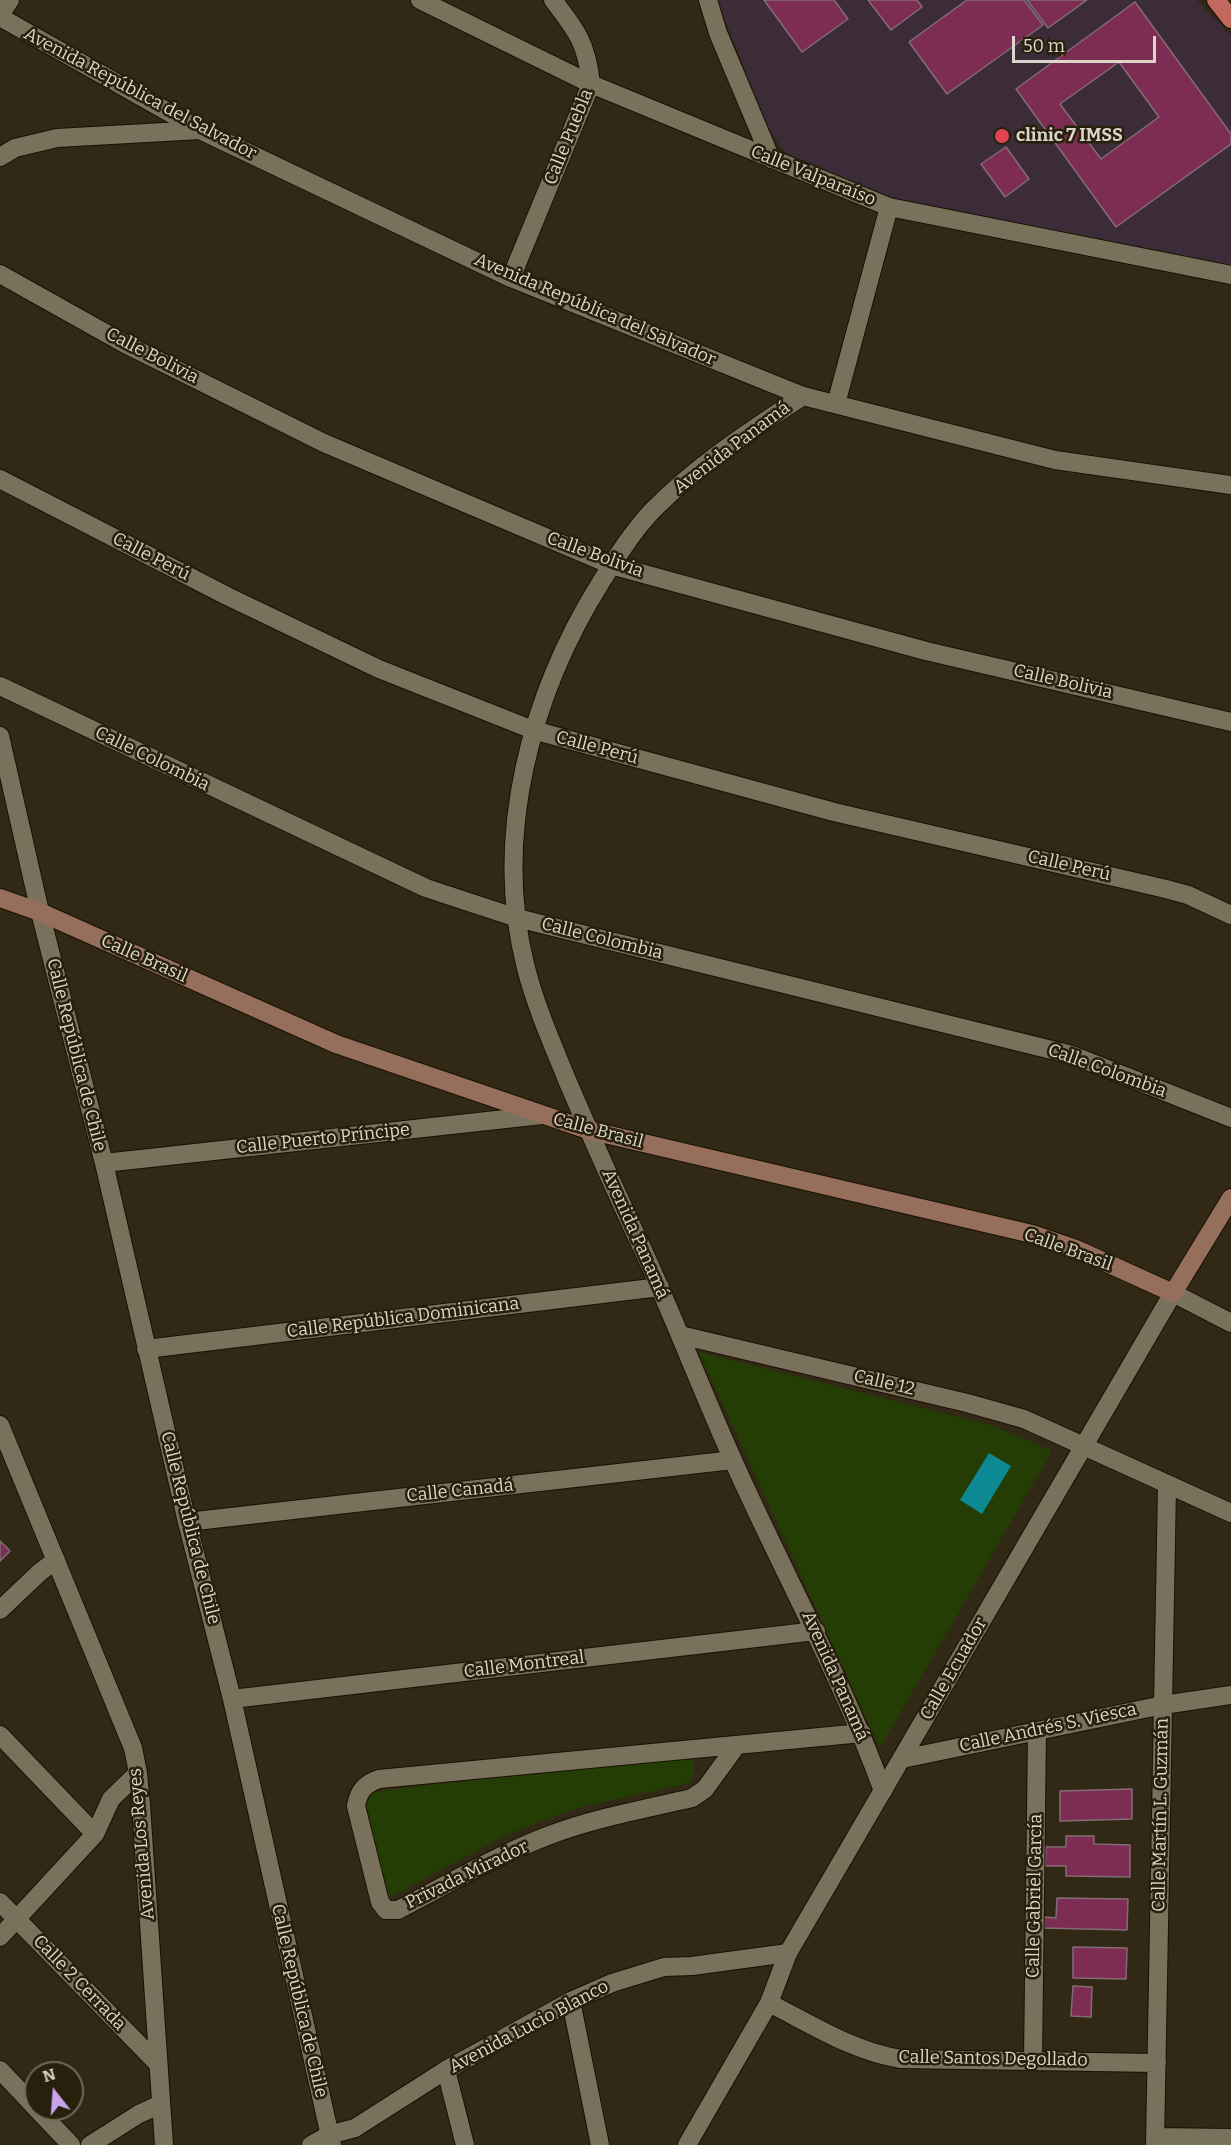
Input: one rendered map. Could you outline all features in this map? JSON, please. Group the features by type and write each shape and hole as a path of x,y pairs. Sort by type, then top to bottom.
{"main road":[{"name":"Calle Brasil","path":"0,898 40,912 336,1044 542,1115 588,1130 1039,1236 1173,1293"},
{"name":"Calle Ecuador","path":"1173,1293 1231,1198"}],"street":[{"path":"0,16 10,0"},
{"name":"Calle Valparaíso","path":"420,0 591,84 889,207 1231,275"},
{"name":"Calle Puebla","path":"511,278 591,84 583,44 553,0"},
{"path":"708,0 718,33 771,159"},
{"path":"1209,0 1224,10"},
{"name":"Avenida República del Salvador","path":"0,16 200,130 511,278 803,396 1055,460 1231,485"},
{"path":"0,157 15,148 57,138 200,130"},
{"path":"836,404 889,207"},
{"name":"Calle Bolivia","path":"0,274 125,344 324,443 611,565 926,651 1231,722"},
{"name":"Avenida Panamá","path":"803,396 746,433 692,473 649,514 611,565 586,605 558,660 533,730 521,786 513,849 517,918 525,966 541,1017 588,1130 660,1287 733,1460 816,1631 862,1733 884,1791"},
{"name":"Calle Perú","path":"0,479 226,596 369,664 533,730 834,812 1166,889 1197,899 1231,915"},
{"name":"Calle Colombia","path":"0,686 412,882 517,918 1065,1053 1231,1118"},
{"name":"Calle República de Chile","path":"0,736 40,912 104,1163 187,1522 232,1700 334,2142"},
{"name":"Calle Puerto Príncipe","path":"104,1163 542,1115"},
{"name":"Calle República Dominicana","path":"146,1349 660,1287"},
{"path":"1173,1293 1231,1323"},
{"name":"Calle Ecuador","path":"687,2145 769,2003 788,1953 1173,1293"},
{"name":"Calle 12","path":"680,1335 967,1403 1024,1419 1231,1514"},
{"name":"Avenida Los Reyes","path":"0,1425 127,1732 138,1773 164,2145"},
{"name":"Calle Canadá","path":"187,1522 733,1460"},
{"name":"Calle Martín L. Guzmán","path":"1155,2141 1167,1486"},
{"path":"0,1610 56,1560"},
{"name":"Calle Montreal","path":"232,1700 816,1631"},
{"name":"Calle Andrés S. Viesca","path":"902,1759 1163,1705 1231,1695"},
{"name":"Calle Gabriel García","path":"1033,2061 1037,1731"},
{"name":"Privada Mirador","path":"737,1744 705,1789 692,1798 551,1834 509,1852 398,1910 386,1910 380,1902 356,1806 358,1794 367,1784 379,1779 737,1744 862,1733"},
{"path":"0,1735 95,1834"},
{"path":"0,1937 95,1834 111,1799 138,1773"},
{"name":"Calle 2 Cerrada","path":"0,1902 158,2064"},
{"name":"Avenida Lucio Blanco","path":"311,2145 334,2142 446,2070 571,2001 612,1983 664,1967 692,1966 788,1953"},
{"path":"571,2001 600,2145"},
{"name":"Calle Santos Degollado","path":"769,2003 860,2049 879,2056 901,2059 1157,2063"},
{"path":"0,2070 24,2096"},
{"path":"446,2070 465,2145"},
{"path":"90,2145 139,2114 161,2104"},
{"path":"48,2121 71,2145"},
{"path":"1155,2141 1231,2138"}],"shaded area":[{"name":"clinic 7 IMSS","path":"717,0 1197,0 1231,36 1231,271 889,199 804,167 781,148 766,124"}],"green space":[{"path":"699,1352 994,1426 1052,1451 880,1748"},
{"path":"682,1756 693,1761 694,1773 689,1783 577,1808 506,1835 387,1899 365,1800 372,1792"}],"water":[{"path":"989,1453 1011,1466 982,1514 960,1500"}],"building":[{"path":"764,0 834,0 848,19 802,52"},
{"path":"868,0 917,0 922,7 891,30"},
{"path":"967,0 1024,0 1043,25 947,94 909,42"},
{"path":"1027,0 1087,0 1048,28"},
{"path":"1135,2 1231,134 1231,144 1116,227 1016,89","holes":["1119,62 1159,117 1101,159 1060,104"]},
{"path":"1006,147 1029,179 1005,197 981,164"},
{"path":"0,1541 10,1551 0,1561"},
{"path":"1132,1789 1132,1819 1060,1821 1060,1791"},
{"path":"1066,1836 1094,1836 1094,1844 1130,1845 1130,1877 1066,1876 1066,1866 1045,1866 1046,1847 1066,1847"},
{"path":"1057,1898 1128,1899 1127,1930 1044,1928 1044,1917 1056,1918"},
{"path":"1073,1947 1127,1948 1126,1979 1073,1978"},
{"path":"1073,1986 1092,1987 1091,2017 1071,2016"}],"place":[{"name":"clinic 7 IMSS","path":"1002,136"}]}
